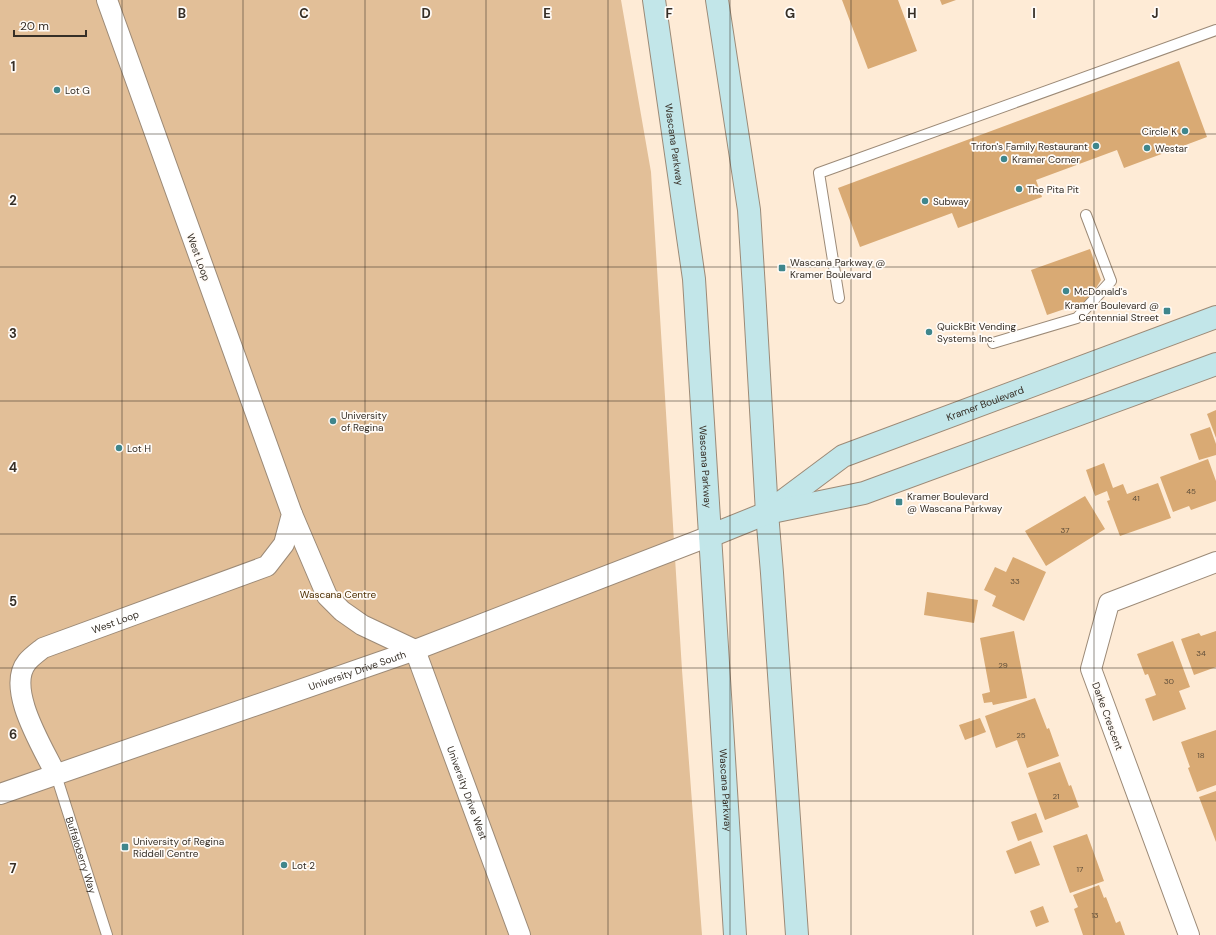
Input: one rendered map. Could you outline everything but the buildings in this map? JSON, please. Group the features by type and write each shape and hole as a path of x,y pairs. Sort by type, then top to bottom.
{"main road":[{"name":"Wascana Parkway","path":"654,0 694,279 736,935"},
{"path":"716,0 748,210 767,513 797,935"},
{"name":"Kramer Boulevard","path":"767,513 843,456 1216,317"},
{"name":"Kramer Boulevard","path":"710,536 767,513 864,493 1216,364"}],"street":[{"name":"West Loop","path":"107,0 292,514 327,596 342,611 362,625 415,650"},
{"name":"West Loop","path":"56,775 26,711 21,694 20,679 26,662 44,648 266,566 284,544 292,514"},
{"name":"University Drive South","path":"0,794 415,650 710,536"},
{"name":"Darke Crescent","path":"1189,935 1091,669 1109,603 1216,562"},
{"name":"University Drive West","path":"415,650 520,935"}],"lane":[{"path":"839,298 819,173 1216,30"},
{"path":"993,342 1077,318 1111,281 1086,215"},
{"name":"Buffaloberry Way","path":"56,775 107,935"}],"green space":[{"name":"Wascana Centre","path":"0,0 621,0 651,172 682,670 702,935 0,935"}],"place":[{"name":"Lot G","path":"57,90"},
{"name":"Circle K","path":"1185,131"},
{"name":"Trifon's Family Restaurant","path":"1096,146"},
{"name":"Westar","path":"1147,148"},
{"name":"Kramer Corner","path":"1004,159"},
{"name":"The Pita Pit","path":"1019,189"},
{"name":"Subway","path":"925,201"},
{"name":"Wascana Parkway @ Kramer Boulevard","path":"782,268"},
{"name":"McDonald's","path":"1066,291"},
{"name":"Kramer Boulevard @ Centennial Street","path":"1167,311"},
{"name":"QuickBit Vending Systems Inc.","path":"929,332"},
{"name":"University of Regina","path":"333,421"},
{"name":"Lot H","path":"119,448"},
{"name":"Kramer Boulevard @ Wascana Parkway","path":"899,502"},
{"name":"University of Regina Riddell Centre","path":"125,847"},
{"name":"Lot 2","path":"284,865"}]}
